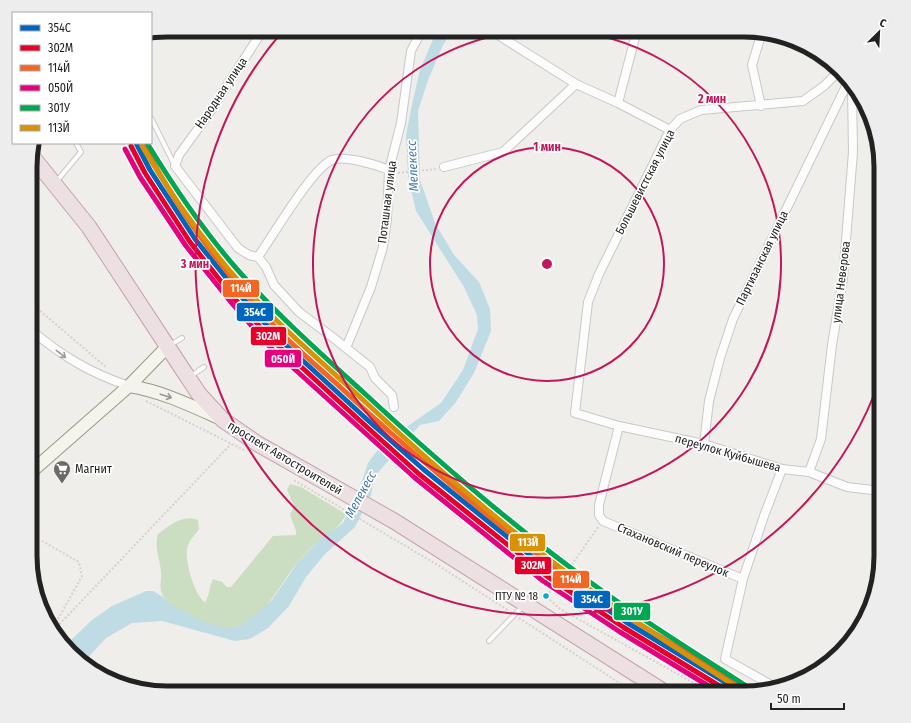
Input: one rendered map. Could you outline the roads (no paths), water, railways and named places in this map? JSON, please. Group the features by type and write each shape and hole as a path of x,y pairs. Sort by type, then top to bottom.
{"highway":[{"name":"проспект Автостроителей","path":"37,163 89,227 199,394 223,420 337,498 394,522 525,603 654,686"}],"street":[{"name":"Народная улица","path":"175,166 179,154 208,115 258,37"},
{"name":"Поташная улица","path":"346,348 371,287 382,247 411,51 418,37"},
{"path":"501,37 576,84 618,103 670,130"},
{"path":"618,103 635,37"},
{"path":"760,38 752,65 761,106"},
{"name":"Большевистская улица","path":"575,413 588,302 599,274 670,130 680,119 701,110 761,106 803,101 824,86 836,74"},
{"path":"444,167 503,152 576,84"},
{"name":"Партизанская улица","path":"704,444 709,401 720,358 733,319 846,86"},
{"name":"улица Неверова","path":"809,472 821,439 832,345 843,278 853,152 852,95"},
{"path":"258,257 296,200 317,172 332,160 352,160 376,164 392,172"},
{"path":"175,166 238,248 249,255 258,257 266,267 274,285 299,312 370,368 375,378 392,395 394,408"},
{"path":"37,335 67,359 103,378 182,401 223,420"},
{"path":"37,466 128,386 167,347"},
{"name":"переулок Куйбышева","path":"575,413 619,426 704,444 782,469 809,472 847,487 874,490"},
{"name":"Стахановский переулок","path":"619,426 598,505 599,515 602,521 743,580"},
{"path":"770,684 725,659 743,580 764,516 782,469"}],"lane":[{"path":"152,120 175,166"},
{"path":"55,184 81,152 77,144"},
{"path":"167,347 182,338"},
{"path":"188,378 204,367"},
{"path":"489,641 525,603"}],"water":[{"name":"Мелекесс","path":"434,37 448,37 443,45 428,80 418,111 420,180 435,223 454,255 479,282 490,309 491,331 474,373 456,402 439,421 420,425 374,477 371,495 355,527 325,554 306,577 289,606 268,628 250,639 235,641 162,621 132,623 106,638 87,658 70,642 92,620 112,606 146,591 153,591 163,597 170,604 199,620 224,628 236,627 244,624 272,600 298,562 319,540 343,523 361,484 368,463 382,444 441,403 463,370 478,329 477,315 464,287 416,211 408,176 406,135 420,70"}],"place":[{"name":"Магнит","path":"62,484"},
{"name":"ПТУ № 18","path":"546,596"}]}
